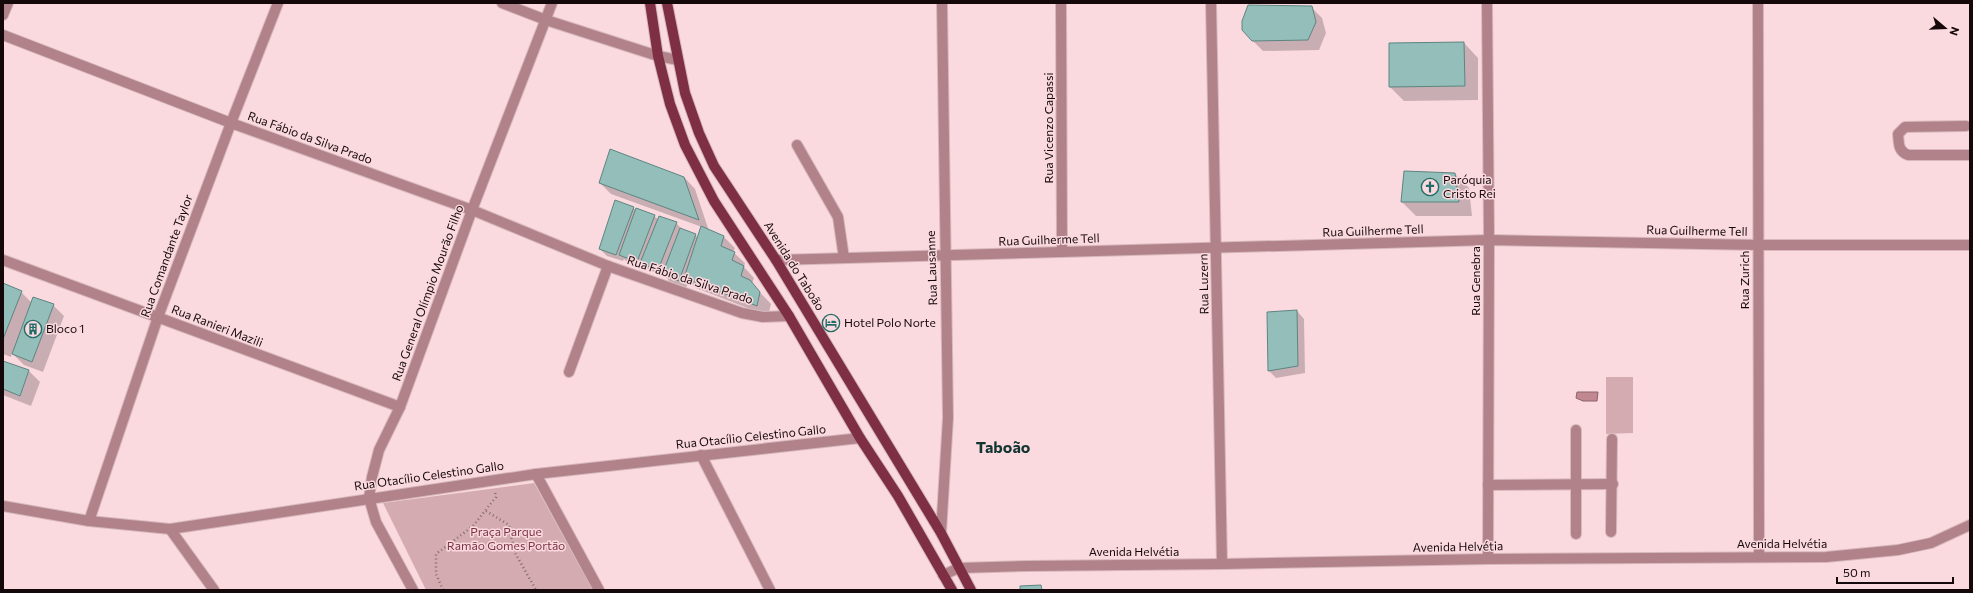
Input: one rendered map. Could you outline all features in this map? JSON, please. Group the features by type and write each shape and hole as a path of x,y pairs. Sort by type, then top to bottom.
{"main road":[{"path":"650,3 658,56 670,104 685,145 714,201 790,316 860,438 898,496 952,590"},
{"name":"Avenida do Taboão","path":"668,4 685,93 699,133 714,166 776,260 941,533 971,590"}],"street":[{"path":"3,15 8,3"},
{"name":"Rua Comandante Taylor","path":"89,521 158,317 278,3"},
{"path":"502,3 546,20 658,56 678,60"},
{"name":"Rua General Olímpio Mourão Filho","path":"413,590 376,522 369,498 372,477 380,450 400,407 472,210 552,3"},
{"name":"Rua Lausanne","path":"941,533 948,418 942,3"},
{"name":"Rua Vicenzo Capassi","path":"1062,3 1062,252"},
{"name":"Rua Luzern","path":"1211,3 1222,564"},
{"name":"Rua Genebra","path":"1487,3 1489,240 1488,559"},
{"name":"Rua Zurich","path":"1758,3 1759,556"},
{"name":"Rua Fábio da Silva Prado","path":"3,35 231,123 472,210 608,266 742,313 763,317 790,316"},
{"path":"1966,126 1905,127 1898,134 1899,149 1903,153 1908,154 1970,155"},
{"path":"796,145 838,217 844,258"},
{"name":"Rua Guilherme Tell","path":"776,260 1489,240 1758,245 1970,245"},
{"name":"Rua Ranieri Mazili","path":"3,260 400,407"},
{"name":"Rua Fábio da Silva Prado","path":"569,372 608,266"},
{"path":"1576,430 1576,534"},
{"name":"Rua Otacílio Celestino Gallo","path":"3,506 89,521 170,529 536,474 860,438"},
{"path":"1611,532 1613,484 1612,439"},
{"path":"701,455 770,590"},
{"path":"536,474 599,590"},
{"path":"1488,485 1613,484"},
{"name":"Avenida Helvétia","path":"943,576 959,568 1028,566 1488,559 1759,556 1826,557 1898,550 1931,543 1970,525"},
{"path":"170,529 214,590"}],"path":[{"path":"443,590 436,574 436,554 473,526 486,511 489,503 496,497 494,480"},
{"path":"486,511 492,516 504,521 508,525 514,551 536,590"}],"green space":[{"path":"1606,377 1633,377 1633,433 1606,434"},
{"name":"Praça Parque Ramão Gomes Portão","path":"534,483 593,590 426,590 383,503"}],"shaded area":[{"path":"1577,392 1598,392 1597,401 1583,401 1576,398"}],"building":[{"path":"1248,5 1312,6 1316,22 1308,40 1252,41 1242,30 1242,21"},
{"path":"1464,42 1465,86 1389,87 1389,43"},
{"path":"610,149 684,177 699,220 599,183"},
{"name":"Paróquia Cristo Rei","path":"1404,171 1455,173 1459,202 1401,202"},
{"path":"615,200 634,207 616,255 599,249"},
{"path":"636,208 655,215 637,262 619,255"},
{"path":"659,216 677,222 658,270 640,263"},
{"path":"701,226 724,236 721,246 735,252 732,260 744,266 741,276 750,280 760,292 757,306 684,278"},
{"path":"680,228 696,234 679,281 662,275"},
{"path":"3,283 22,291 3,339"},
{"name":"Bloco 1","path":"33,297 54,304 32,362 12,354"},
{"path":"1297,310 1298,366 1268,371 1267,312"},
{"path":"3,361 29,370 20,396 3,389"},
{"path":"1041,585 1042,590 1020,590 1020,586"}],"place":[{"name":"Paróquia Cristo Rei","path":"1430,187"},
{"name":"Hotel Polo Norte","path":"831,323"},
{"name":"Bloco 1","path":"33,329"}],"district":[{"name":"Taboão","path":"1003,447"}]}
